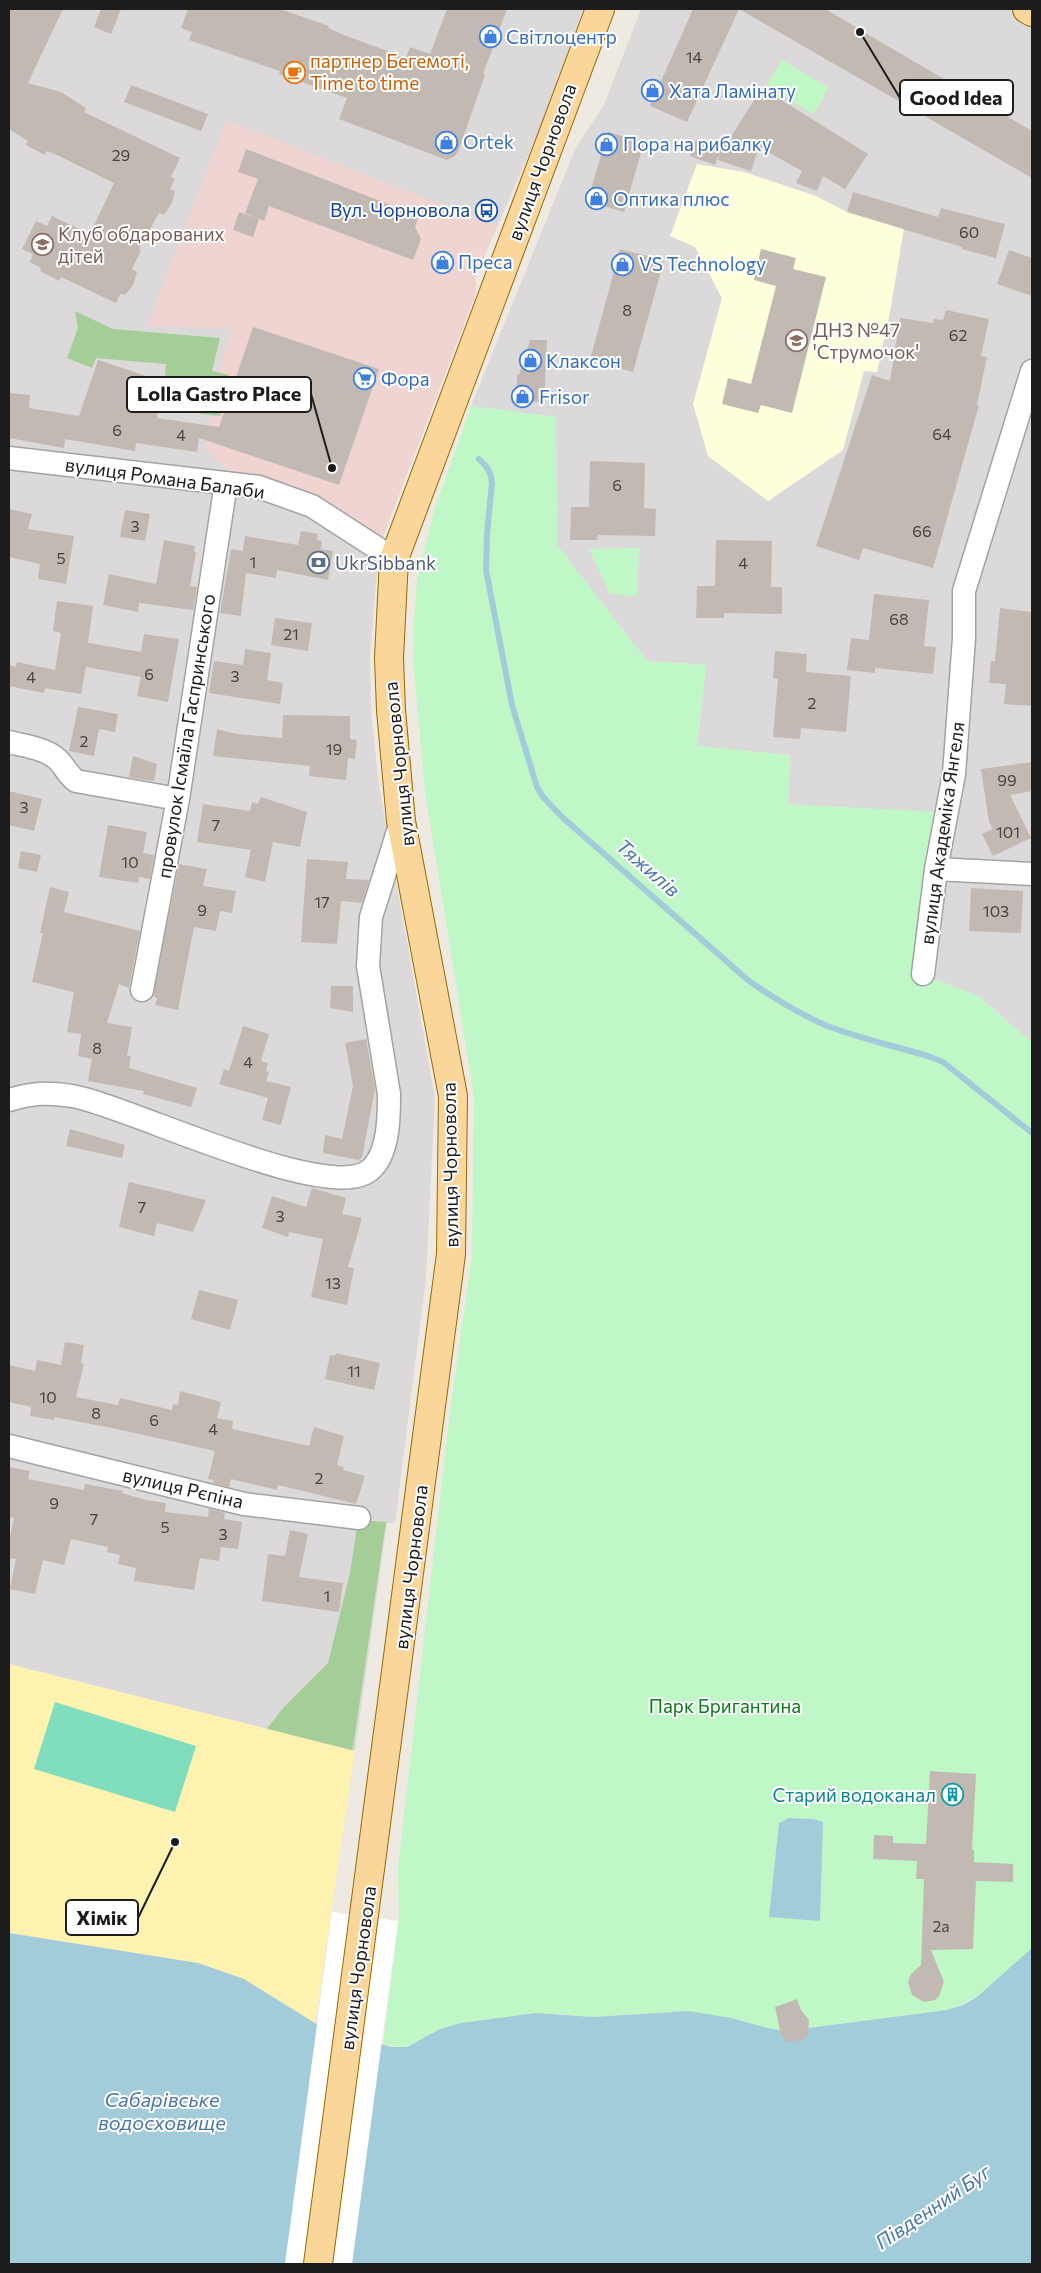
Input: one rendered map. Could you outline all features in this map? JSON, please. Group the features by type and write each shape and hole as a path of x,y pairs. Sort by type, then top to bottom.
{"main road":[{"name":"вулиця Чорновола","path":"318,2264 451,1254 453,1096 401,821 391,710 389,658 394,559 600,9"},
{"path":"1027,9 1032,12"}],"street":[{"name":"вулиця Академіка Янгеля","path":"923,974 936,869 954,774 964,638 964,592 1032,372"},
{"name":"вулиця Романа Балаби","path":"9,458 259,487 312,506 394,559"},
{"name":"провулок Ісмаїла Гаспринського","path":"142,990 178,799 226,483"},
{"path":"9,742 48,752 58,760 68,775 76,781 178,799"},
{"path":"9,1100 33,1093 73,1096 116,1108 266,1164 327,1178 351,1178 371,1170 382,1151 389,1114 389,1094 368,966 371,917 401,821"},
{"path":"936,869 1032,874"},
{"name":"вулиця Рєпіна","path":"9,1446 244,1504 359,1518"}],"shaded area":[{"path":"9,9 583,9 539,131 476,275 476,293 379,547 370,656 371,711 379,786 435,1098 426,1278 395,1523 387,1523 355,1751 9,1664"},
{"path":"641,9 1032,9 1032,1043 980,997 922,974 788,804 790,755 697,747 706,665 647,661 557,545 556,417 471,406 576,147 604,105"},
{"path":"226,120 497,226 476,275 476,293 381,541 263,477 228,471 204,448 214,388 232,329 147,326"},
{"name":"ДНЗ №47 'Струмочок'","path":"697,164 744,172 816,196 847,212 904,228 890,312 877,372 864,371 843,450 768,501 708,456 693,404 722,298 695,247 670,236"}],"green space":[{"path":"782,60 829,88 813,114 767,85"},
{"path":"75,311 113,329 220,338 212,371 229,375 220,416 201,414 165,380 166,364 96,358 92,368 67,358 78,328"},
{"name":"Парк Бригантина","path":"471,406 556,417 557,545 647,661 706,665 697,746 790,755 788,804 936,812 922,974 980,997 1032,1043 1032,1948 983,1992 947,2010 785,2031 688,2011 593,2017 561,2014 461,2023 440,2029 407,2047 383,2045 399,1920 398,1868 449,1420 472,1254 474,1096 425,792 413,658 417,581 434,511"},
{"path":"639,548 637,596 610,594 589,549"},
{"path":"358,1520 386,1522 354,1741 336,1830 258,1740 284,1707 328,1663 350,1573"},
{"path":"55,1702 196,1746 175,1812 34,1769"}],"sand":[{"path":"9,1664 355,1751 315,2023 244,1979 198,1963 9,1933"}],"water":[{"path":"789,1818 813,1819 823,1822 820,1921 769,1917 779,1823"},
{"name":"Сабарівське водосховище","path":"9,1933 198,1963 244,1979 315,2023 391,2047 407,2047 440,2029 461,2023 536,2013 593,2017 688,2011 731,2018 785,2031 947,2010 963,2005 977,1997 1032,1948 1032,2264 9,2264"}],"pier":[{"path":"332,1912 398,1921 352,2264 285,2264"}],"building":[{"path":"9,9 63,9 28,83 61,92 86,108 84,112 180,158 171,177 175,179 170,189 175,191 172,203 164,215 159,213 139,249 141,250 132,269 137,272 133,285 125,295 120,294 116,303 61,277 59,281 40,271 41,268 30,262 33,254 22,249 36,221 47,226 52,216 90,234 114,183 57,155 47,151 45,155 26,145 28,141 9,129"},
{"path":"101,9 121,9 111,34 94,27"},
{"path":"188,9 280,9 329,26 328,28 344,35 406,58 410,47 430,54 447,9 507,9 483,74 485,75 458,152 447,160 339,119 347,98 279,74 280,71 189,40 192,32 181,28"},
{"path":"693,9 739,9 687,122 650,106"},
{"path":"739,9 825,9 1032,131 1032,178"},
{"path":"131,85 208,114 201,131 124,102"},
{"path":"762,88 868,154 845,189 823,176 817,191 796,183 802,171 759,147 751,171 718,160 721,150 715,165 690,156 696,140 721,148 723,143 726,144"},
{"path":"608,132 644,142 624,212 590,202 593,190 591,189"},
{"path":"246,149 419,216 415,227 421,239 413,260 269,206 264,221 259,219 253,237 233,230 239,212 256,218 245,213 258,179 238,172"},
{"path":"853,192 938,217 941,208 1005,224 996,258 847,212"},
{"path":"620,249 664,260 633,372 590,360"},
{"path":"761,249 796,258 793,269 826,277 792,413 761,405 758,413 722,404 728,378 751,384 776,286 754,280"},
{"path":"1009,250 1032,258 1032,296 997,284"},
{"path":"946,310 989,319 981,356 987,357 977,405 979,405 933,568 863,548 859,560 816,546 872,375 890,381 900,318 933,323 934,319 943,320"},
{"path":"253,327 379,369 339,485 199,438 197,452 136,443 135,451 65,439 64,448 9,438 9,393 30,395 29,408 79,416 98,360 161,381 157,418 219,427"},
{"path":"530,340 547,340 544,402 517,401 517,375 519,375"},
{"path":"590,461 645,463 644,508 656,509 655,536 598,535 597,540 570,540 571,507 589,507"},
{"path":"9,509 32,514 28,529 74,536 66,584 38,579 40,564 9,557"},
{"path":"125,510 150,514 145,541 120,537"},
{"path":"301,531 318,534 317,540 322,541 321,549 333,551 328,580 277,570 276,578 246,573 241,616 220,613 231,549 243,551 245,536 298,545"},
{"path":"164,540 195,546 194,552 196,553 190,586 197,587 193,610 139,603 138,612 103,605 109,574 156,584"},
{"path":"716,540 772,541 771,587 782,587 782,614 724,613 724,618 696,618 697,586 715,586"},
{"path":"874,594 929,600 924,646 936,647 933,674 875,668 875,673 847,670 851,638 869,640"},
{"path":"57,601 93,606 88,643 141,652 144,634 179,639 168,702 137,696 141,677 86,667 81,694 45,688 44,693 9,686 9,665 16,667 17,662 55,670 61,633 53,631"},
{"path":"1000,608 1032,612 1032,706 1004,704 1006,684 989,683 991,661 995,661"},
{"path":"275,618 312,623 308,651 271,645"},
{"path":"245,649 271,653 267,680 283,683 280,704 209,693 214,661 243,665"},
{"path":"775,651 807,654 806,672 851,676 846,732 801,728 800,739 773,737 778,679 773,678"},
{"path":"78,707 118,714 115,732 99,729 94,756 69,751"},
{"path":"283,715 350,716 350,739 357,740 355,759 348,758 346,780 309,776 310,766 213,756 217,729 237,734 282,738"},
{"path":"133,756 157,764 154,781 129,777"},
{"path":"1032,762 1032,791 1010,795 1031,838 993,856 982,834 993,829 989,822 981,769"},
{"path":"9,791 42,799 34,831 9,825"},
{"path":"261,797 307,812 300,847 273,842 265,882 245,877 251,850 197,842 203,804 250,811 252,802 258,804"},
{"path":"108,825 147,832 143,853 154,855 150,879 139,877 138,883 99,877"},
{"path":"21,851 41,855 37,872 18,868"},
{"path":"307,859 348,862 346,879 369,880 362,903 341,901 337,944 301,942"},
{"path":"179,864 207,869 203,886 236,891 232,913 220,911 216,931 194,927 178,1010 155,1005 157,998 153,996"},
{"path":"50,887 69,892 64,912 140,931 129,988 119,984 107,1023 132,1027 127,1056 131,1056 129,1068 197,1088 191,1107 143,1094 144,1091 88,1081 92,1059 78,1056 81,1034 67,1032 74,992 32,982 43,933 40,933"},
{"path":"971,888 1023,891 1021,933 969,931"},
{"path":"331,986 353,986 353,1012 330,1008"},
{"path":"243,1026 269,1034 261,1061 268,1063 266,1071 269,1072 266,1081 291,1087 281,1125 262,1120 268,1098 219,1084 224,1069 229,1071"},
{"path":"366,1039 375,1089 362,1158 358,1160 323,1153 325,1135 342,1139 353,1086 345,1043"},
{"path":"70,1129 125,1145 122,1158 66,1146"},
{"path":"129,1182 206,1200 193,1232 157,1223 154,1236 119,1227"},
{"path":"312,1188 346,1198 342,1214 362,1218 348,1267 354,1268 347,1305 311,1297 323,1239 289,1232 288,1237 262,1228 272,1196 306,1207"},
{"path":"199,1290 238,1300 230,1330 191,1319"},
{"path":"65,1342 84,1345 81,1363 84,1364 76,1397 118,1405 120,1398 172,1410 173,1404 178,1405 180,1391 221,1402 217,1418 233,1421 232,1429 309,1446 314,1427 344,1436 337,1465 344,1467 343,1470 365,1476 356,1504 278,1485 277,1490 231,1479 229,1487 213,1483 214,1480 208,1479 215,1451 54,1417 54,1420 30,1416 31,1407 9,1402 9,1365 35,1371 37,1360 61,1365"},
{"path":"336,1353 380,1363 374,1390 325,1379 330,1355 335,1356"},
{"path":"9,1467 30,1471 28,1479 84,1490 85,1484 123,1491 122,1493 146,1500 166,1503 165,1512 208,1517 209,1509 225,1513 224,1519 242,1522 238,1549 221,1547 219,1561 200,1558 194,1590 134,1581 136,1568 118,1564 120,1555 107,1552 108,1547 71,1539 64,1565 43,1560 35,1594 10,1589 16,1559 9,1558 9,1542 14,1518 9,1517"},
{"path":"290,1530 308,1534 299,1577 343,1583 339,1612 262,1601 268,1554 285,1556"},
{"path":"930,1771 976,1774 972,1850 974,1850 974,1862 1013,1864 1013,1882 976,1881 973,1949 931,1950 944,1982 939,1996 935,2000 924,2002 912,1995 908,1982 911,1974 921,1965 924,1879 916,1879 917,1861 873,1859 874,1835 893,1836 893,1843 926,1844"},
{"path":"797,1999 801,2010 809,2020 808,2034 804,2040 787,2042 781,2035 775,2007"}],"waterway":[{"name":"Тяжилів","path":"479,459 488,470 492,483 486,570 512,705 537,787 543,797 562,817 749,981 776,999 825,1025 943,1062 1032,1133"}],"place":[{"name":"Good Idea","path":"860,32"},
{"name":"Світлоцентр","path":"490,37"},
{"name":"партнер Бегемоті, Time to time","path":"294,72"},
{"name":"Хата Ламінату","path":"653,91"},
{"name":"Ortek","path":"447,142"},
{"name":"Пора на рибалку","path":"607,144"},
{"name":"Оптика плюс","path":"597,199"},
{"name":"Вул. Чорновола","path":"486,210"},
{"name":"Клуб обдарованих дітей","path":"42,245"},
{"name":"Преса","path":"442,262"},
{"name":"VS Technology","path":"623,264"},
{"name":"ДНЗ №47 'Струмочок'","path":"797,341"},
{"name":"Клаксон","path":"530,361"},
{"name":"Фора","path":"365,379"},
{"name":"Frisor","path":"523,397"},
{"name":"Lolla Gastro Place","path":"332,468"},
{"name":"UkrSibbank","path":"319,563"},
{"name":"Старий водоканал","path":"952,1795"},
{"name":"Хімік","path":"175,1842"}],"water label":[{"name":"Південний Буг","path":"933,2207"}]}
